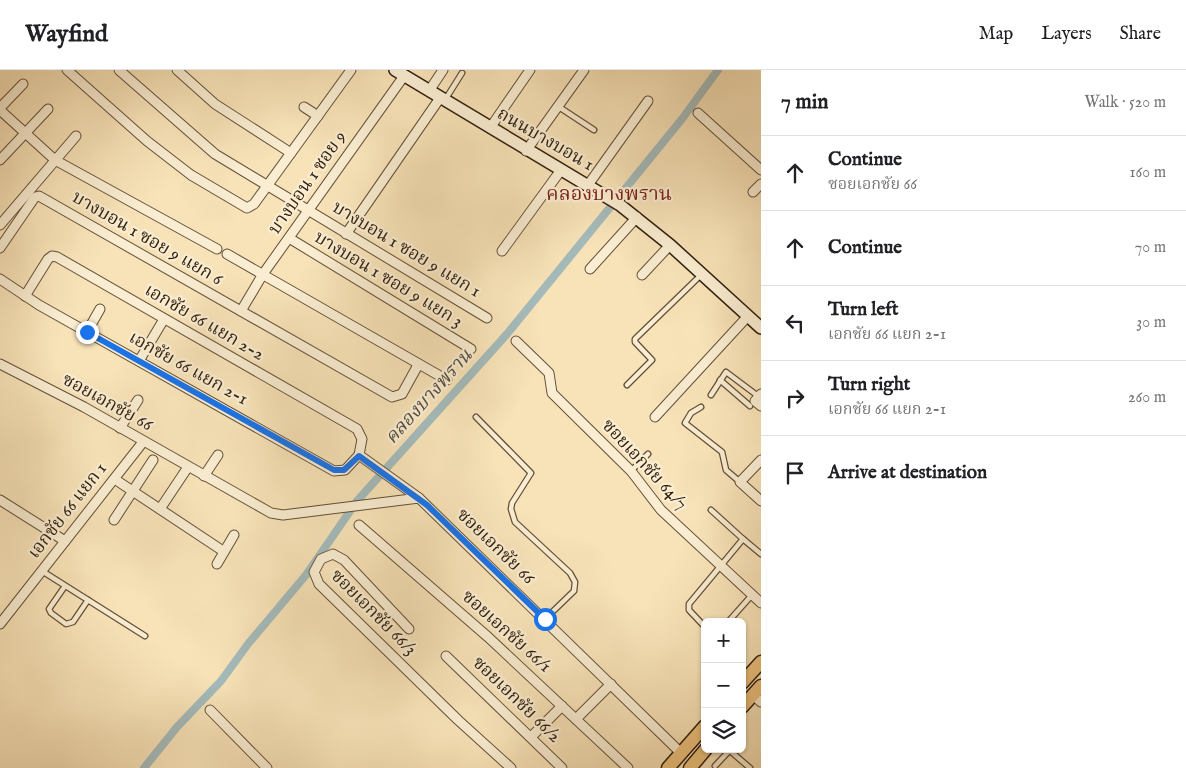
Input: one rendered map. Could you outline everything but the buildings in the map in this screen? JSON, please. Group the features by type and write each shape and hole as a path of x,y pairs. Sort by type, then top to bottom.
{"main road":[{"name":"ถนนบางบอน 1","path":"399,73 526,151 620,205 670,245 761,328"},
{"path":"746,679 761,662"},
{"path":"746,704 759,693"},
{"path":"668,768 701,730"},
{"path":"691,767 703,753"}],"street":[{"path":"67,70 148,141 192,175 247,208 254,204 351,70"},
{"name":"บางบอน 1 ซอย 9 แยก 1","path":"119,70 215,154 487,318"},
{"path":"177,70 215,104 291,153"},
{"path":"429,91 443,70"},
{"path":"490,128 530,70"},
{"path":"526,151 584,70"},
{"name":"บางบอน 1 ซอย 9","path":"241,311 263,274 399,73"},
{"path":"22,84 0,109 55,160 217,249"},
{"path":"346,234 442,99"},
{"path":"588,185 648,101"},
{"path":"304,107 318,116"},
{"path":"0,160 48,109"},
{"path":"698,112 761,170"},
{"path":"0,225 76,136"},
{"path":"502,250 561,170"},
{"path":"753,192 761,184"},
{"name":"บางบอน 1 ซอย 9 แยก 6","path":"0,248 37,196 392,397 402,394 418,364"},
{"path":"590,269 637,217"},
{"name":"บางบอน 1 ซอย 9 แยก 3","path":"289,238 470,349"},
{"path":"642,275 670,245"},
{"path":"227,254 447,380"},
{"name":"เอกชัย 66 แยก 2-2","path":"25,296 52,256 357,429 362,435 359,456"},
{"name":"เอกชัย 66 แยก 2-1","path":"0,279 25,296 87,332 334,470 344,470 359,456"},
{"path":"87,332 100,309"},
{"path":"655,418 748,316"},
{"path":"139,361 164,319"},
{"name":"ซอยเอกชัย 64/7","path":"516,341 548,373 552,393 631,471 661,510 761,603"},
{"name":"ซอยเอกชัย 66","path":"0,364 120,428 271,513 282,515 358,508 419,498 681,753"},
{"path":"760,396 755,401 761,406"},
{"path":"120,428 138,400"},
{"name":"เอกชัย 66 แยก 1","path":"0,624 143,442"},
{"path":"204,476 218,455"},
{"path":"359,456 419,498"},
{"path":"114,520 153,460"},
{"path":"761,460 740,482 761,501"},
{"path":"160,509 188,467"},
{"path":"119,482 223,551"},
{"path":"0,500 65,541"},
{"name":"ซอยเอกชัย 66/1","path":"359,525 480,630 628,768"},
{"path":"217,564 234,534"},
{"name":"ซอยเอกชัย 66/3","path":"409,629 344,560 333,554 321,559 314,572 319,584 458,720 511,768"},
{"name":"ซอยเอกชัย 66/2","path":"446,656 562,768"},
{"path":"576,719 611,684"},
{"path":"531,738 562,706"},
{"path":"210,710 268,768"}],"lane":[{"path":"442,99 462,73"},
{"path":"559,107 594,130"},
{"path":"627,385 652,360 635,342 635,339 702,274"},
{"path":"711,395 724,373 729,372 760,396"},
{"path":"720,380 750,406"},
{"path":"701,407 691,413 685,423 722,452 728,473 740,482"},
{"path":"476,417 531,473 512,503 515,522 570,573 575,582 574,591 545,619"},
{"path":"631,471 648,454"},
{"path":"711,510 761,554"},
{"path":"701,622 688,607 743,539"},
{"path":"42,571 145,636"},
{"path":"65,586 49,609 51,613 66,624 73,622 88,600"},
{"path":"732,618 752,595"},
{"path":"715,766 726,753"},
{"path":"732,753 750,768"}],"waterway":[{"name":"คลองบางพราน","path":"144,768 177,727 221,681 248,644 306,575 357,501 507,334 682,119 718,70"}],"district":[{"name":"คลองบางพราน","path":"609,194"}],"route":[{"path":"87,332 334,470 344,470 359,456 427,505 545,619"}]}
